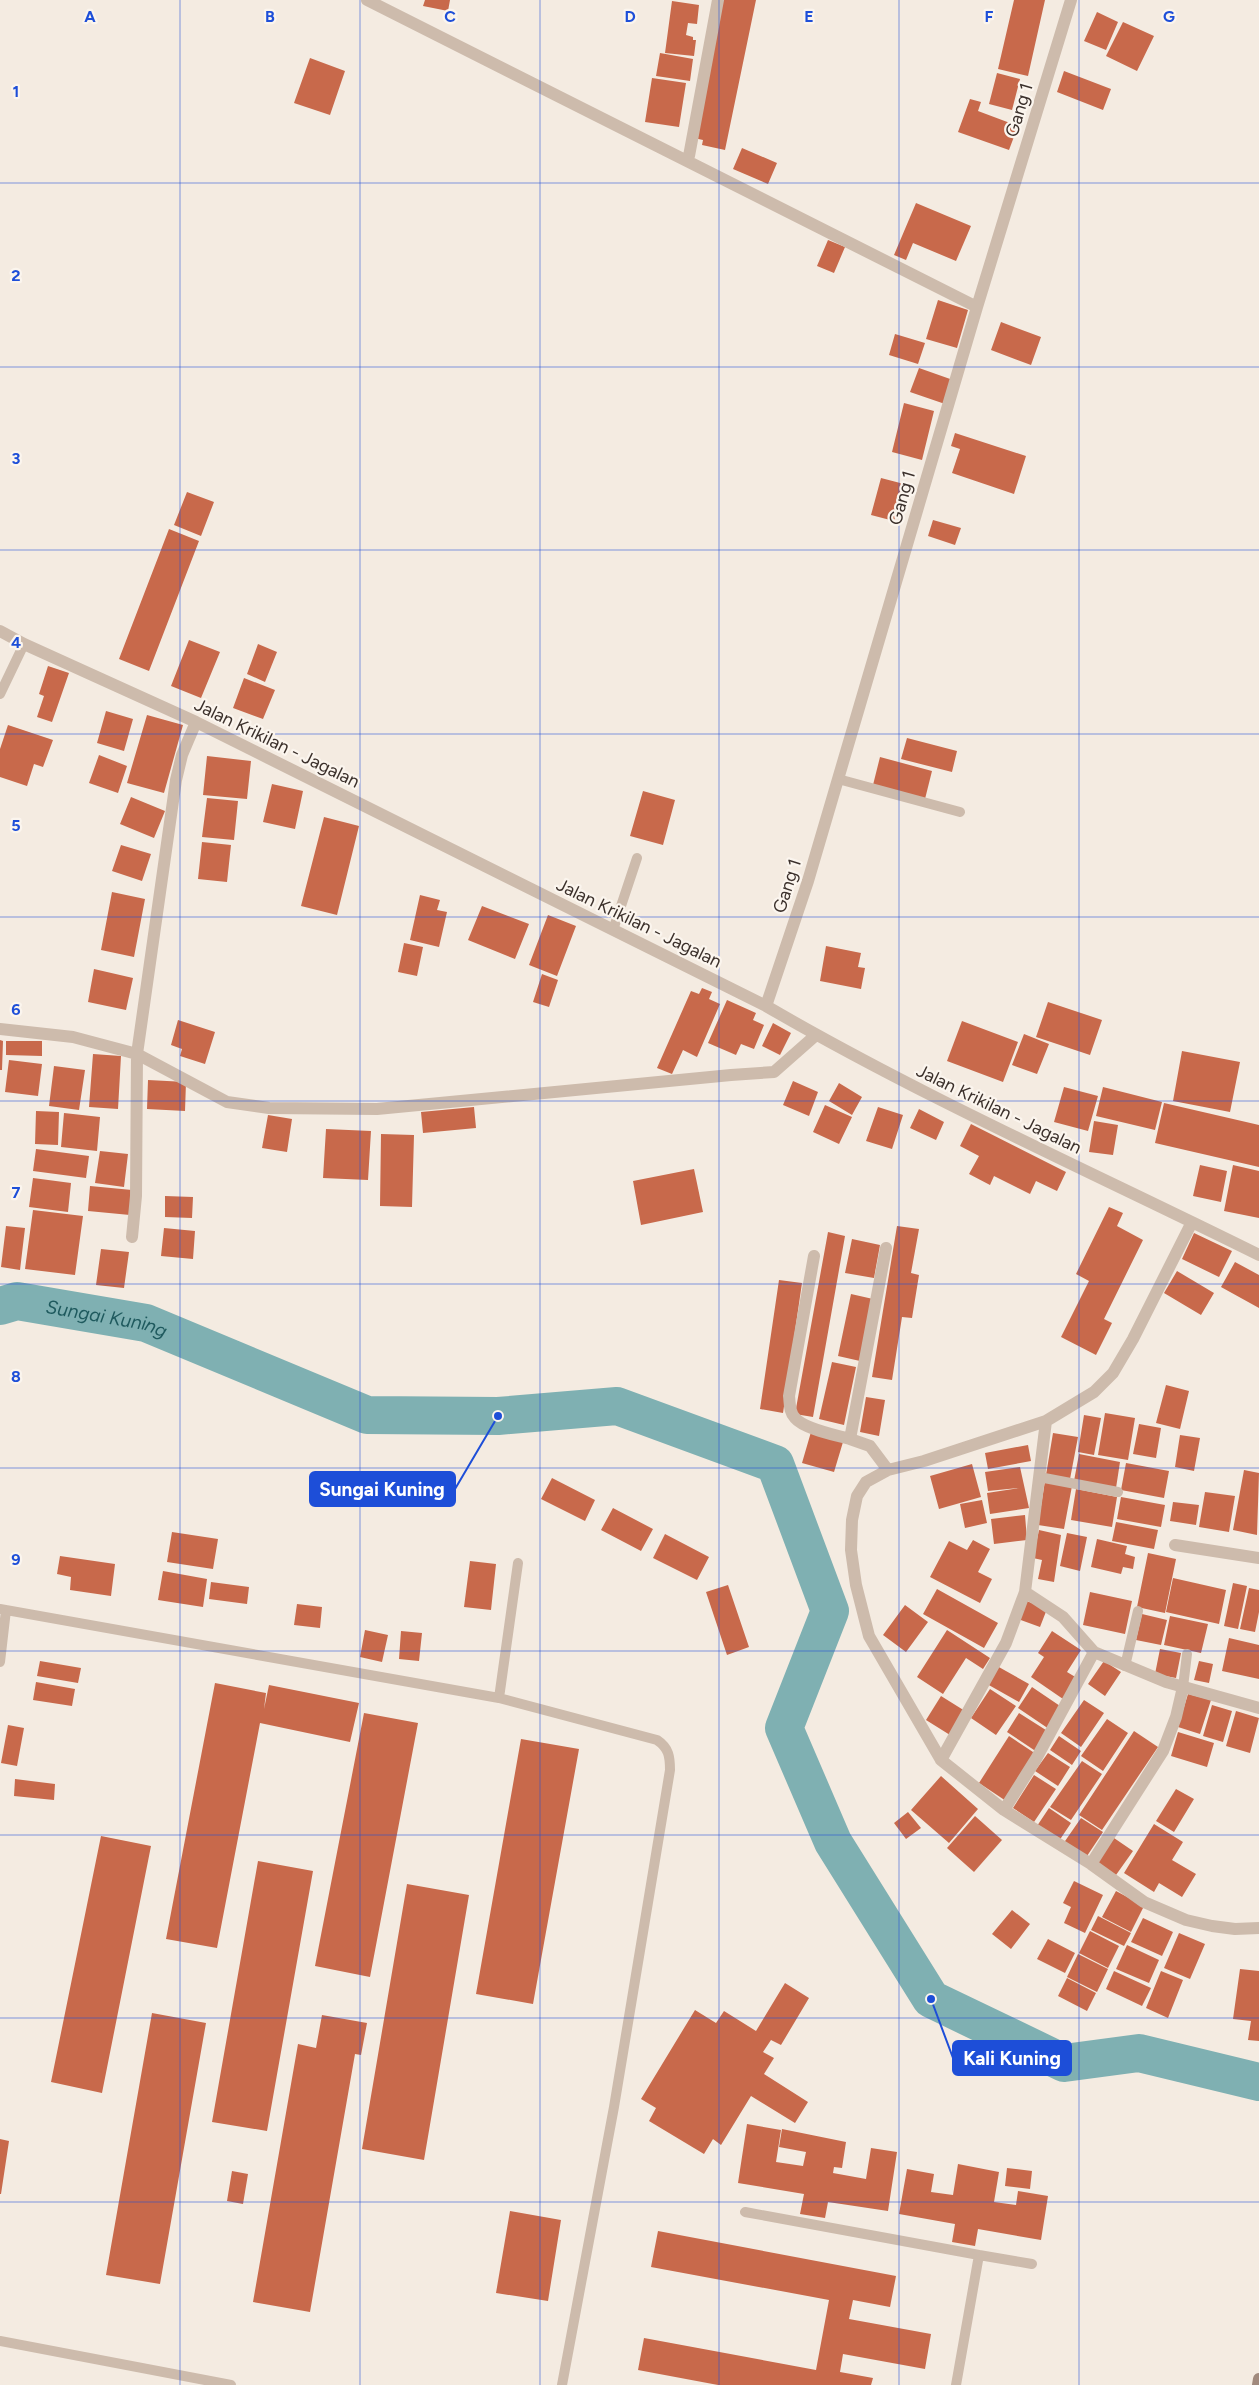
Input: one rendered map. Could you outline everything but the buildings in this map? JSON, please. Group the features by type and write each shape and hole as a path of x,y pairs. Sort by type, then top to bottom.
{"main road":[{"path":"1258,2385 1259,2379"}],"street":[{"path":"367,0 977,307"},
{"path":"689,156 718,0"},
{"name":"Gang 1","path":"766,1006 808,881 977,307 1071,0"},
{"name":"Jalan Krikilan - Jagalan","path":"0,631 24,644 196,722 766,1006 816,1035 986,1124 1259,1255"},
{"path":"132,1237 136,1196 137,1054 176,780 182,755 196,722"},
{"path":"0,1029 74,1037 137,1054 227,1102 270,1108 377,1109 731,1075 763,1074 774,1072 816,1035"},
{"path":"1192,1222 1133,1339 1113,1373 1094,1392 1046,1421 924,1461 888,1470 866,1482 857,1496 852,1520 851,1550 856,1585 869,1636 941,1760 1004,1810 1091,1864 1144,1902 1186,1920 1236,1929 1259,1928"},
{"path":"850,1439 886,1248"},
{"path":"814,1256 789,1396 790,1410 794,1418 802,1424 870,1446 888,1470"},
{"path":"941,1760 1006,1643 1025,1592 1046,1421"},
{"path":"1175,1546 1259,1558"},
{"path":"1025,1592 1063,1617 1094,1652 1148,1676 1259,1708"},
{"path":"1004,1810 1036,1759 1094,1652"},
{"path":"1091,1864 1163,1751 1176,1717 1183,1686"}],"lane":[{"path":"0,694 24,644"},
{"path":"838,779 960,812"},
{"path":"613,930 637,858"},
{"path":"1039,1477 1118,1492"},
{"path":"499,1698 518,1563"},
{"path":"0,1662 3,1610 499,1698 657,1740 668,1752 670,1761 614,2107 562,2385"},
{"path":"1125,1666 1138,1611"},
{"path":"1183,1686 1187,1654"},
{"path":"746,2212 1032,2264"},
{"path":"956,2385 980,2255"},
{"path":"0,2341 231,2385"}],"waterway":[{"name":"Sungai Kuning","path":"0,1306 17,1301 146,1323 367,1415 498,1416 617,1406 775,1464 830,1611 784,1728 833,1842 931,1999 1064,2063 1139,2053 1259,2082"}],"place":[{"name":"Sungai Kuning","path":"498,1416"},
{"name":"Kali Kuning","path":"931,1999"}]}
